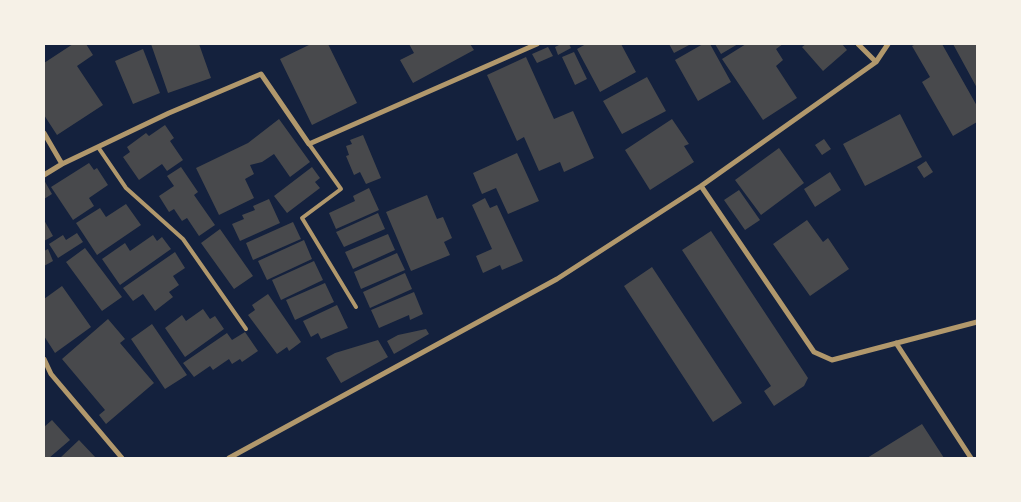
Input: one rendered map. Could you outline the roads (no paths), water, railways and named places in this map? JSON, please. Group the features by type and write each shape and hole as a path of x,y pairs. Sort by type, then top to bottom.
{"street":[{"path":"44,175 62,164 169,113 261,74 309,144 537,44"},
{"path":"858,44 876,62"},
{"path":"229,458 557,279 701,186 876,62 888,44"},
{"path":"44,133 62,164"},
{"path":"701,186 814,352 832,360 977,322"},
{"path":"896,343 970,458"},
{"path":"44,359 51,374 122,458"}],"lane":[{"path":"309,144 341,189 302,218 356,307"},
{"path":"98,147 126,188 183,239 246,329"}]}
